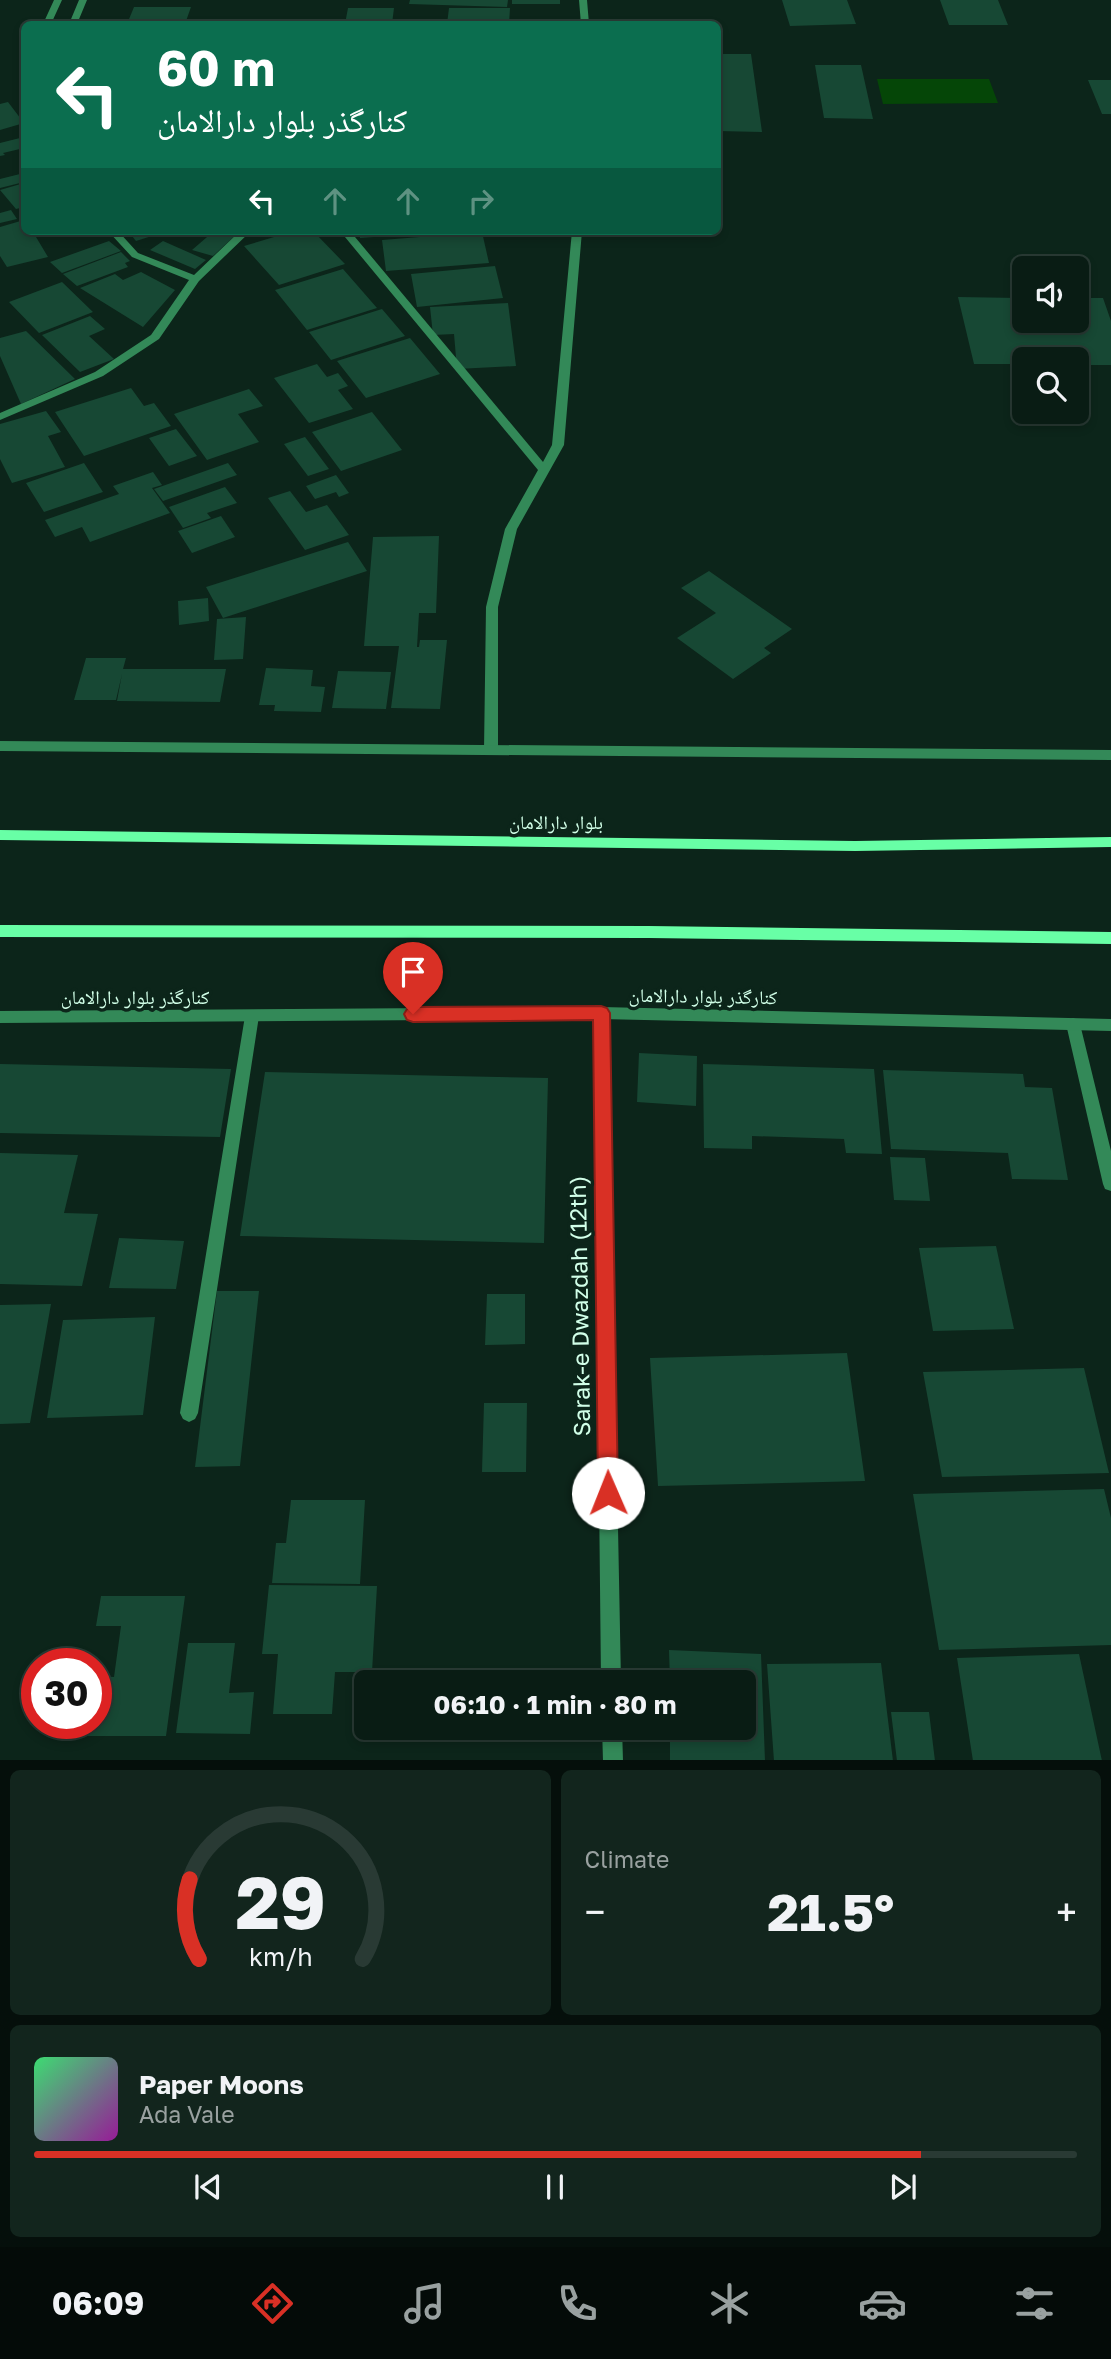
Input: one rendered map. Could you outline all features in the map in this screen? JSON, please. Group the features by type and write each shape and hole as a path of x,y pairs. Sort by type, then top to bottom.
{"main road":[{"name":"بلوار دارالامان","path":"0,835 855,846 1111,842"},
{"path":"0,930 649,932 1111,938"}],"street":[{"path":"48,21 58,0"},
{"path":"74,21 83,0"},
{"path":"583,0 585,21"},
{"path":"116,235 135,255 195,279"},
{"path":"0,417 99,374 155,337 195,279 242,235"},
{"path":"348,235 543,469"},
{"path":"491,750 492,607 510,529 558,444 577,235"},
{"path":"0,746 1111,755"},
{"name":"کنارگذر بلوار دارالامان","path":"0,1017 601,1013 1111,1025"},
{"name":"Sarak-e Dwazdah (12th)","path":"601,1013 611,1670"},
{"path":"189,1413 251,1016"},
{"path":"1073,1024 1111,1184"},
{"path":"612,1740 612,1760"}],"shaded area":[{"path":"877,79 989,79 998,103 883,104"}],"building":[{"path":"410,0 508,0 507,7 409,4"},
{"path":"512,0 560,0 560,4 512,4"},
{"path":"782,0 847,0 856,24 790,26"},
{"path":"940,0 998,0 1008,25 949,25"},
{"path":"134,7 191,7 186,21 128,21"},
{"path":"348,8 394,8 392,21 346,21"},
{"path":"449,8 510,8 509,21 447,21"},
{"path":"721,54 751,54 762,132 721,131"},
{"path":"815,65 861,65 873,119 824,118"},
{"path":"1088,80 1111,80 1111,114 1102,114"},
{"path":"8,102 21,119 21,124 0,130 0,104"},
{"path":"21,138 21,149 0,156 0,143"},
{"path":"21,174 21,183 0,188 0,179"},
{"path":"21,184 21,208 16,209 0,190"},
{"path":"11,210 17,219 0,223 0,213"},
{"path":"21,221 21,235 43,235 36,237 48,257 7,267 0,256 0,227"},
{"path":"131,235 155,235 136,241"},
{"path":"209,235 236,235 213,256 192,250"},
{"path":"281,235 317,235 345,264 279,285 244,246"},
{"path":"360,235 403,235 360,238"},
{"path":"483,235 489,263 386,271 382,240"},
{"path":"109,241 121,251 62,273 50,262"},
{"path":"163,241 206,260 195,269 150,250"},
{"path":"121,252 130,261 125,263 128,267 77,286 63,274"},
{"path":"495,266 503,298 417,307 411,274"},
{"path":"343,269 377,308 307,330 275,290"},
{"path":"141,272 175,290 143,327 80,288 115,274 123,280"},
{"path":"62,282 93,312 39,333 9,302"},
{"path":"958,297 1012,298 1012,333 1089,333 1089,298 1103,298 1111,321 1111,365 1089,365 1089,347 1012,347 1012,364 974,364"},
{"path":"508,303 516,366 457,369 454,334 433,335 430,307"},
{"path":"382,309 405,336 331,360 309,332"},
{"path":"90,316 105,329 89,336 114,359 80,372 42,335"},
{"path":"26,331 75,379 21,404 0,356 0,338"},
{"path":"410,338 440,374 366,398 337,361"},
{"path":"317,364 327,377 338,373 348,386 338,390 353,409 309,423 274,378"},
{"path":"131,388 144,406 154,403 171,426 84,456 55,412"},
{"path":"249,389 263,406 238,414 259,442 207,460 174,414"},
{"path":"46,411 61,432 48,436 65,467 12,483 0,459 0,424"},
{"path":"372,412 402,450 341,471 312,432"},
{"path":"176,429 197,456 169,466 149,438"},
{"path":"305,437 329,469 308,476 284,444"},
{"path":"84,463 103,492 44,512 26,483"},
{"path":"228,463 237,475 163,501 154,489"},
{"path":"153,472 162,485 152,488 170,513 90,542 82,527 55,537 45,520 119,494 113,486"},
{"path":"336,475 349,493 339,497 336,492 315,499 306,486"},
{"path":"225,487 237,503 207,513 211,518 183,528 169,507"},
{"path":"290,491 306,512 327,505 349,535 305,550 268,498"},
{"path":"221,516 235,537 192,553 178,531"},
{"path":"439,536 436,613 419,613 417,647 420,640 447,640 440,709 391,708 399,646 364,646 373,537"},
{"path":"348,542 367,571 223,618 206,587"},
{"path":"709,571 792,629 764,648 771,653 733,679 677,638 716,613 681,588"},
{"path":"208,598 209,621 179,625 178,601"},
{"path":"246,617 243,659 214,660 217,619"},
{"path":"86,658 126,658 123,669 226,669 220,702 117,701 122,674 116,700 74,700"},
{"path":"266,668 313,670 311,686 325,687 321,712 274,711 275,705 259,705"},
{"path":"338,671 391,672 386,709 332,708"},
{"path":"639,1053 697,1056 696,1106 637,1102"},
{"path":"0,1064 231,1069 220,1137 0,1133"},
{"path":"703,1064 874,1069 882,1154 846,1153 844,1139 752,1136 752,1149 704,1148"},
{"path":"883,1070 1023,1074 1025,1087 1052,1088 1068,1180 1012,1179 1008,1153 891,1149"},
{"path":"265,1072 548,1078 544,1243 240,1236"},
{"path":"0,1153 78,1155 64,1213 98,1214 82,1286 0,1284"},
{"path":"890,1157 925,1158 930,1201 894,1200"},
{"path":"119,1238 184,1241 176,1289 109,1288"},
{"path":"996,1246 1014,1329 933,1331 919,1248"},
{"path":"217,1291 259,1291 240,1466 195,1467"},
{"path":"487,1294 525,1294 525,1344 485,1345"},
{"path":"51,1304 30,1423 0,1424 0,1305"},
{"path":"155,1317 143,1415 47,1418 63,1320"},
{"path":"847,1353 865,1481 658,1486 650,1358"},
{"path":"1084,1368 1109,1473 942,1477 923,1372"},
{"path":"484,1403 527,1403 526,1472 482,1472"},
{"path":"1104,1489 1111,1518 1111,1645 939,1650 913,1494"},
{"path":"291,1500 365,1500 360,1584 272,1583 276,1543 286,1543"},
{"path":"269,1585 377,1586 372,1670 335,1672 332,1714 273,1714 278,1654 262,1654"},
{"path":"101,1596 185,1596 166,1736 112,1736 112,1677 121,1626 96,1626"},
{"path":"188,1643 235,1643 229,1693 254,1692 250,1734 176,1733"},
{"path":"669,1650 761,1654 765,1760 670,1760 670,1740 756,1740 756,1670 670,1670"},
{"path":"1079,1654 1102,1760 973,1760 957,1658"},
{"path":"881,1663 893,1760 774,1760 767,1664"},
{"path":"891,1712 929,1712 935,1760 897,1760"}],"route":[{"path":"413,1014 601,1013 608,1493"}]}
